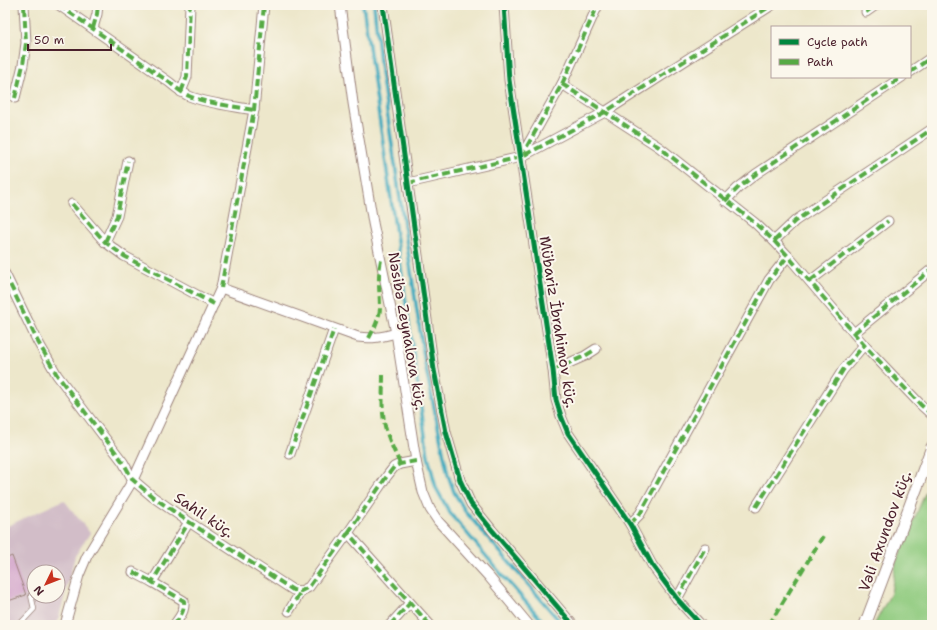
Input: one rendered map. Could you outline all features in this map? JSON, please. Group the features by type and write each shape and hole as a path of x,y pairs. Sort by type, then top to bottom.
{"street":[{"path":"15,98 23,65 26,43 24,5"},
{"path":"59,5 181,92 216,103 254,110"},
{"path":"93,28 98,14 98,5"},
{"path":"181,92 187,77 190,5"},
{"path":"64,625 79,575 87,556 133,480 221,288 254,110 264,5"},
{"name":"Nəsibə Zeynalova küç.","path":"340,5 353,103 373,223 396,332 416,461 423,492 430,509 438,521 489,577 529,625"},
{"path":"383,5 434,370 446,432 460,480 471,504 573,625"},
{"name":"Mübariz İbrahimov küç.","path":"504,5 510,80 553,370 556,400 561,416 568,433 630,524 652,565 676,599 701,625"},
{"path":"521,157 562,84 598,5"},
{"path":"408,183 521,157 605,112 772,5"},
{"path":"866,12 876,5"},
{"path":"911,71 932,57"},
{"path":"725,201 738,188 756,174 900,78"},
{"path":"562,84 659,148 755,223 788,256 864,345 921,406 932,415"},
{"path":"774,241 796,222 932,129"},
{"path":"105,242 117,216 128,161"},
{"path":"72,204 105,242 124,256 214,304"},
{"path":"810,281 888,221"},
{"path":"630,524 640,514 769,280 788,256"},
{"path":"854,333 932,269"},
{"name":"Sahil küç.","path":"5,274 38,342 57,375 123,462 133,480 153,497 189,522 293,590 301,591"},
{"path":"221,288 358,337 380,337 396,332"},
{"path":"290,454 334,329"},
{"path":"756,507 843,370 864,345"},
{"path":"553,370 585,356 596,349"},
{"name":"Vəli Axundov küç.","path":"866,625 932,447"},
{"path":"289,611 301,591 309,587 394,467 400,464 416,461"},
{"path":"152,582 189,522"},
{"path":"348,533 430,625"},
{"path":"676,599 705,548"},
{"path":"134,572 184,601 185,607 182,615 174,625"},
{"path":"390,625 410,603"}],"lane":[{"path":"19,625 34,608 33,604"}],"shaded area":[{"path":"64,500 90,533 75,556 66,590 66,564 26,564 26,604 62,604 57,625 5,625 5,527"}],"green space":[{"path":"932,477 932,625 874,625 891,593 896,562"}],"building":[{"path":"12,556 26,595 5,602 5,559"}],"waterway":[{"path":"363,5 428,456 436,488 450,513 546,625"},
{"path":"374,5 381,72 425,364 448,475 454,492 465,511 563,625"}],"marked path":[{"path":"15,98 23,65 26,43 24,5"},
{"path":"59,5 186,95 213,103 254,110"},
{"path":"93,28 98,5"},
{"path":"181,92 187,77 190,5"},
{"path":"221,288 254,110 264,5"},
{"path":"521,157 562,84 598,5"},
{"path":"408,183 521,157 605,112 772,5"},
{"path":"866,12 876,5"},
{"path":"911,71 932,57"},
{"path":"725,201 738,188 756,174 900,78"},
{"path":"562,84 659,147 755,223 788,256 864,345 932,415"},
{"path":"774,241 795,221 932,129"},
{"path":"105,242 117,216 128,161"},
{"path":"72,204 105,242 124,256 214,304"},
{"path":"810,281 888,221"},
{"path":"630,524 640,514 769,280 788,256"},
{"path":"369,338 376,324 380,309 379,279 381,260"},
{"path":"854,333 932,269"},
{"path":"5,274 38,342 57,375 123,462 133,480 153,497 293,590 301,591 309,587 348,533 430,625"},
{"path":"290,454 334,329"},
{"path":"756,507 843,370 864,345"},
{"path":"553,370 585,356 596,349"},
{"path":"383,375 383,407 385,426 400,464"},
{"path":"348,533 394,467 400,464 416,461"},
{"path":"174,625 183,611 184,601 152,582 189,522"},
{"path":"769,625 823,536"},
{"path":"677,599 705,548"},
{"path":"133,572 152,582"},
{"path":"289,611 301,591"},
{"path":"390,625 410,603"}],"cycle path":[{"path":"383,5 434,370 446,432 460,480 471,504 573,625"},
{"path":"504,5 509,80 553,370 556,400 561,416 568,433 630,524 652,565 677,599 701,625"}]}
